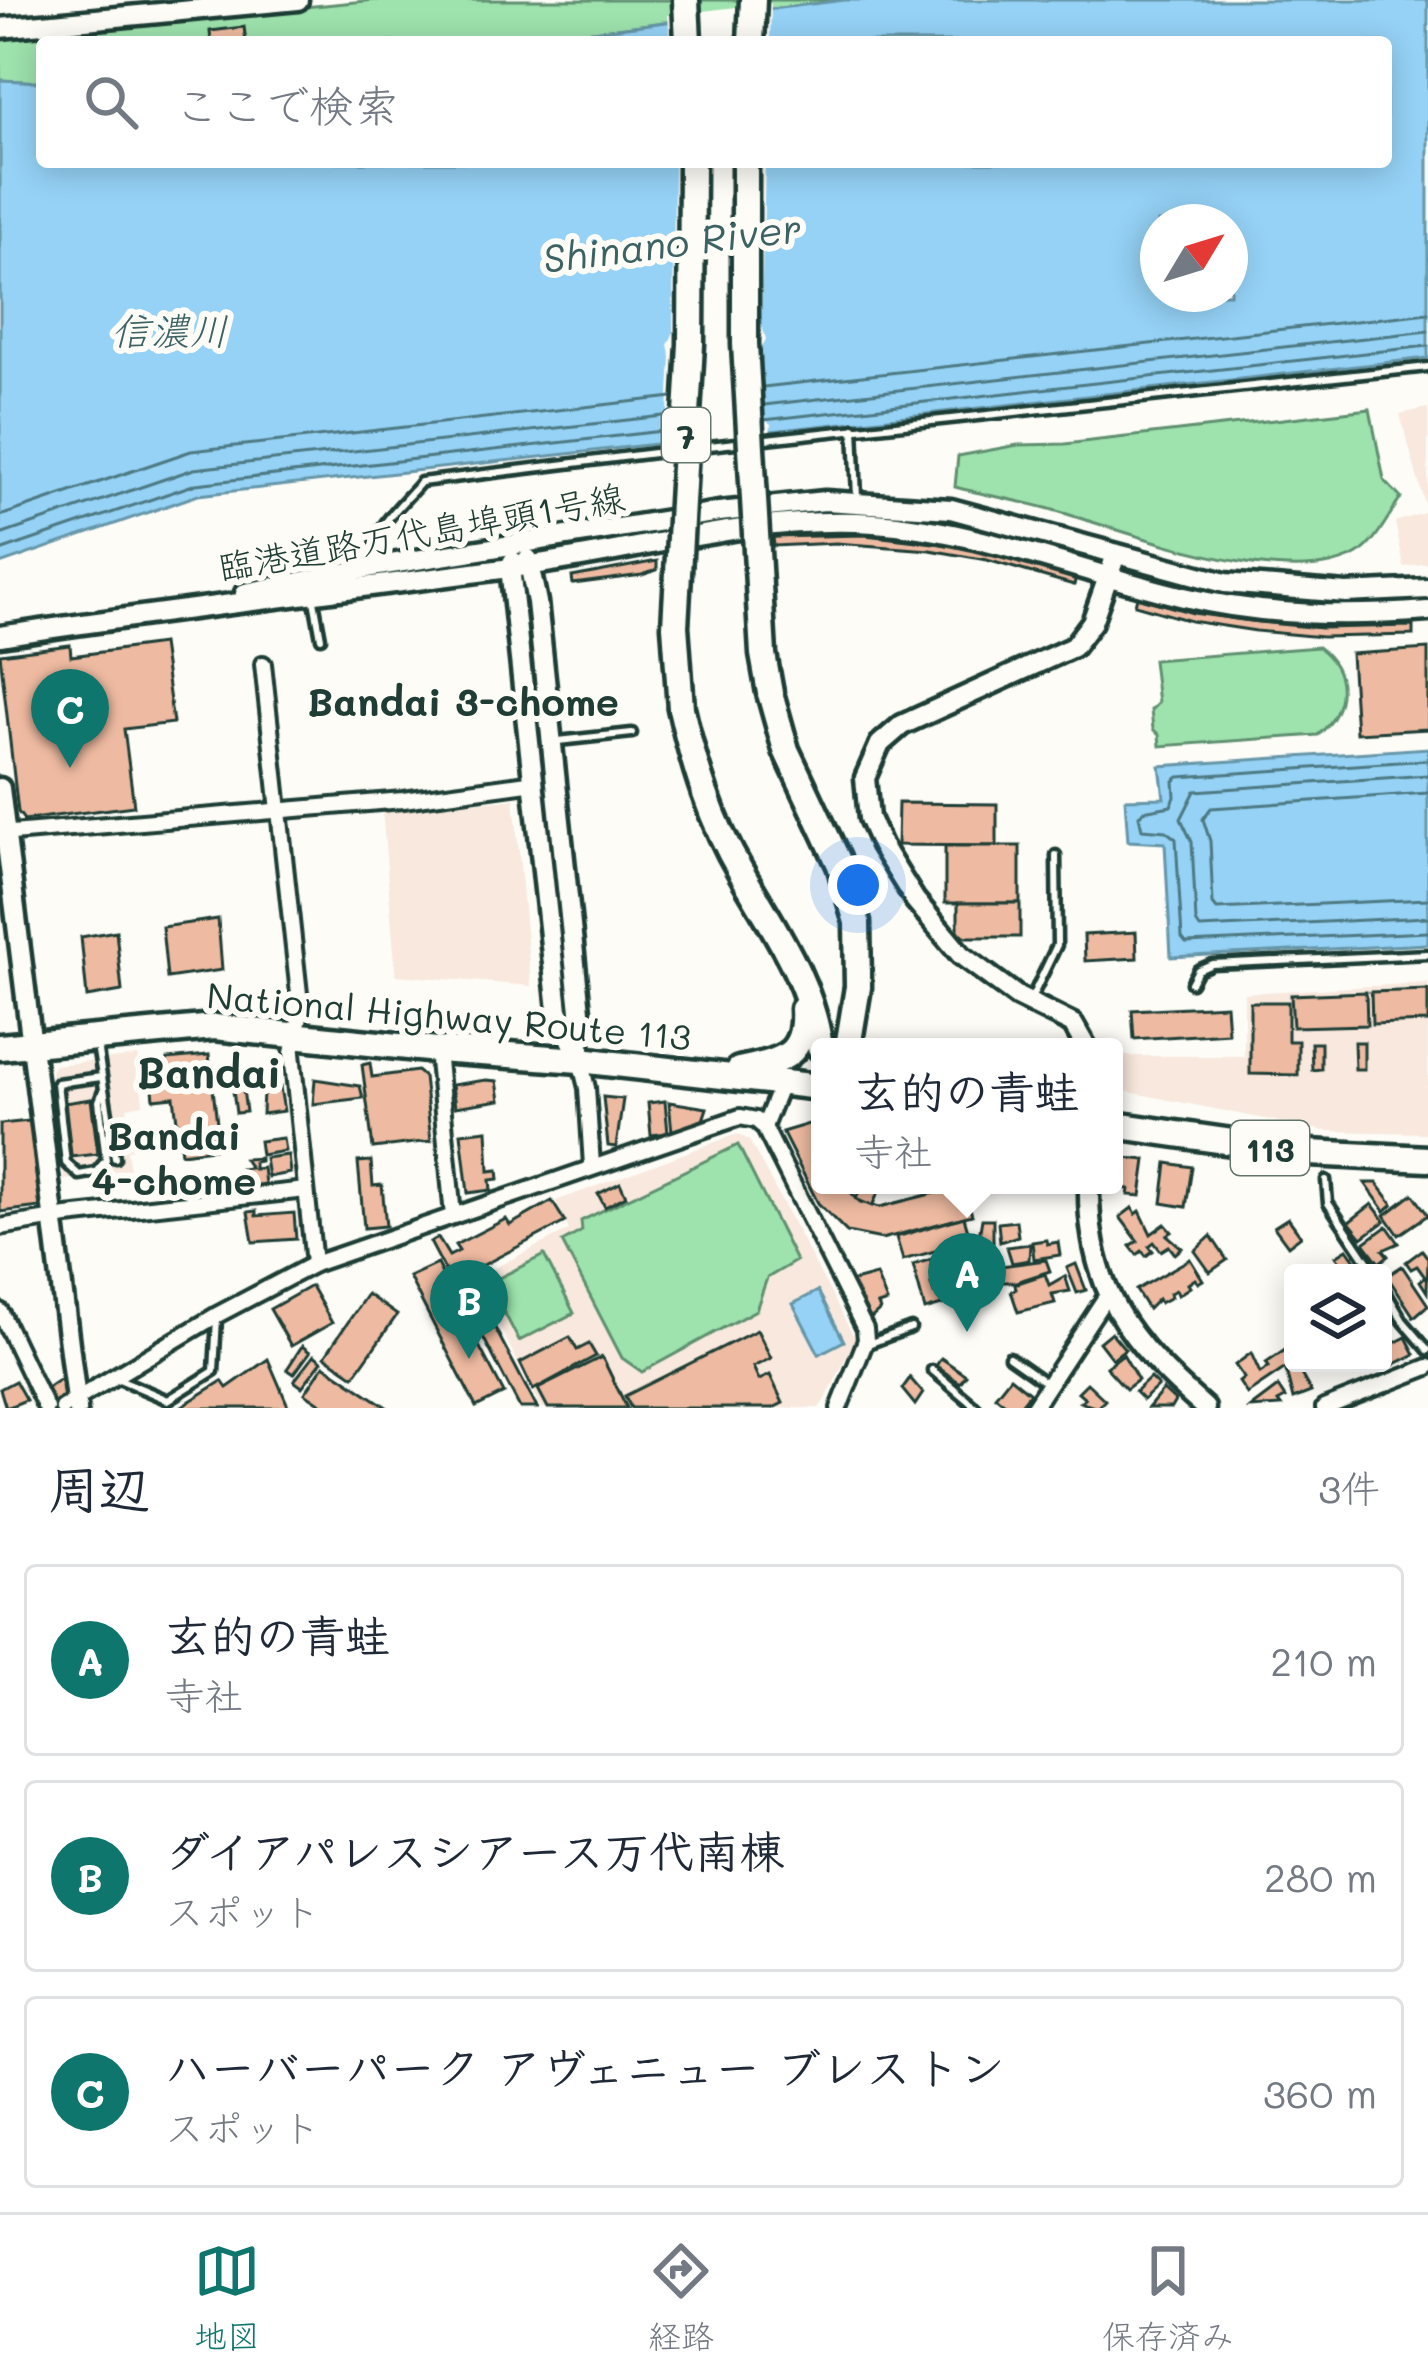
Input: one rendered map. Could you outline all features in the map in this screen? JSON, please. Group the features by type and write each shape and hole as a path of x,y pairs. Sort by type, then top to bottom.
{"highway":[{"path":"686,0 688,36"},
{"path":"751,36 753,0"},
{"name":"7","path":"692,168 691,344 675,626 681,708 705,796 723,838 796,964 817,1038"},
{"name":"7","path":"745,168 745,344 764,654 786,750 840,865 856,922 860,954 849,1038"},
{"path":"860,954 867,1038"},
{"path":"719,1074 774,1061 799,1045 804,1011 794,986 796,964"},
{"name":"National Highway Route 113","path":"0,1047 214,1027 811,1086"},
{"name":"113","path":"1123,1126 1309,1153 1428,1160"}],"street":[{"path":"0,28 166,7 298,0"},
{"name":"臨港道路万代島埠頭1号線","path":"205,605 379,566 793,502 951,509 1190,576 1261,588 1346,593 1428,590"},
{"name":"臨港道路万代島埠頭1号線","path":"0,635 532,565 783,524 859,522 968,535 1179,596 1284,613 1428,611"},
{"path":"518,545 532,565 580,1011 580,1060"},
{"path":"518,545 510,567 558,1010 587,1088 592,1166"},
{"path":"1083,1038 1079,1028 1030,1002 961,955 925,914 869,818 865,778 880,744 902,725 1073,647 1092,622 1117,554"},
{"path":"263,664 301,1012 292,1053 314,1264"},
{"path":"3,834 278,812 535,782"},
{"path":"0,788 9,922 49,1097 73,1405 217,1315 314,1264 735,1118 751,1118 764,1127 866,1334 842,1407"},
{"path":"437,1050 453,1216"},
{"path":"764,1127 782,1082"},
{"path":"0,1227 306,1190"},
{"path":"1088,1194 1088,1228 1107,1295 1140,1343 1205,1408"},
{"path":"1033,1408 1107,1295"},
{"path":"0,1311 46,1408"},
{"path":"1324,1408 1428,1367"}],"lane":[{"path":"379,566 372,551 375,538 421,482 854,428 1428,367"},
{"path":"854,428 857,502"},
{"path":"313,595 321,638"},
{"path":"551,742 632,733"},
{"path":"1030,1002 1057,945 1056,855"},
{"path":"1191,982 1198,970 1212,964 1428,954"},
{"path":"95,1036 115,1158"},
{"path":"101,1077 56,1083 49,1097 66,1163 79,1175 96,1172 106,1160 99,1101 103,1091"},
{"path":"1326,1180 1328,1203 1369,1264"},
{"path":"1392,1300 1428,1350"},
{"path":"114,1377 168,1400 214,1371 217,1315"},
{"path":"865,1344 911,1328"},
{"path":"1010,1358 1048,1385"},
{"path":"932,1370 977,1408"}],"shaded area":[{"path":"1428,408 1428,563 1404,567 1395,522 1427,512 1400,414"},
{"path":"514,799 531,986 396,975 382,809"},
{"path":"1428,983 1428,1133 1325,1131 1123,1091 1123,1056 1244,1056 1244,993"},
{"path":"138,1056 143,1104 127,1107 133,1149 127,1150 130,1172 64,1180 51,1071 55,1065"},
{"path":"737,1134 749,1140 855,1339 827,1397 819,1408 541,1408 475,1278 569,1230 556,1201"}],"green space":[{"path":"375,0 845,0 553,36 36,36 36,82 0,80 0,37"},
{"path":"1370,409 1384,480 1401,498 1368,546 1331,564 1251,564 1206,555 955,487 958,456 1018,445 1065,444"},
{"path":"1318,647 1336,667 1341,691 1335,714 1318,735 1160,746 1151,710 1158,703 1153,660"},
{"path":"738,1145 796,1261 767,1278 756,1310 642,1372 622,1358 562,1242 582,1231 581,1221"},
{"path":"544,1255 574,1313 519,1341 489,1283"}],"water":[{"name":"信濃川","path":"845,0 1428,0 1428,358 198,495 0,564 0,80 36,82 36,168 1392,168 1392,36 553,36"},
{"path":"1428,748 1428,944 1171,957 1165,843 1128,841 1125,799 1164,798 1160,766"},
{"path":"818,1291 844,1341 819,1354 793,1304"}],"pier":[{"path":"771,3 770,36 670,36 668,15"},
{"path":"674,168 765,168 761,323 766,339 761,349 770,437 666,449 668,345 673,334"}],"building":[{"path":"244,27 245,36 210,36 210,31"},
{"path":"865,535 977,548 1076,576 1074,585 987,560 930,550 836,543 774,546 773,537"},
{"path":"657,561 657,570 642,575 573,584 572,577"},
{"path":"1137,597 1193,613 1258,622 1321,628 1413,626 1413,635 1322,637 1256,631 1191,621 1135,605"},
{"path":"162,644 173,723 124,729 134,806 24,820 18,812 0,654 70,645 71,656"},
{"path":"1428,649 1428,729 1356,733 1351,654"},
{"path":"898,803 997,804 997,846 897,845"},
{"path":"945,846 1020,846 1020,903 945,903"},
{"path":"958,903 1020,903 1020,937 966,937 958,932"},
{"path":"218,919 222,970 167,978 162,927"},
{"path":"116,931 122,991 87,997 81,937"},
{"path":"1136,932 1137,958 1085,961 1084,935"},
{"path":"1428,990 1428,1022 1372,1024 1371,992"},
{"path":"1366,992 1367,1025 1293,1027 1291,995"},
{"path":"1250,1002 1288,1002 1288,1041 1298,1041 1298,1075 1250,1074"},
{"path":"1226,1005 1228,1033 1134,1039 1132,1010"},
{"path":"1354,1042 1364,1042 1364,1069 1355,1069"},
{"path":"1311,1043 1321,1043 1321,1069 1312,1070"},
{"path":"209,1055 220,1148 181,1153 174,1097 154,1099 151,1068 167,1066 167,1059"},
{"path":"370,1063 372,1077 417,1071 424,1077 431,1141 373,1148 362,1065"},
{"path":"241,1074 246,1112 236,1113 231,1076"},
{"path":"315,1079 360,1086 363,1098 313,1104"},
{"path":"497,1081 500,1100 455,1107 452,1085"},
{"path":"280,1087 284,1111 262,1114 263,1090"},
{"path":"603,1097 623,1099 616,1147 608,1146"},
{"path":"91,1099 98,1154 70,1157 64,1103"},
{"path":"665,1101 668,1133 651,1135 648,1103"},
{"path":"669,1102 707,1108 703,1120 672,1132"},
{"path":"30,1121 40,1207 0,1212 0,1124"},
{"path":"811,1123 811,1189 782,1132"},
{"path":"487,1130 489,1171 498,1170 499,1179 490,1180 491,1190 468,1193 461,1133"},
{"path":"283,1138 285,1151 261,1155 259,1141"},
{"path":"288,1155 290,1173 268,1177 265,1158"},
{"path":"260,1158 254,1169 263,1168 265,1184 243,1187 241,1169 250,1168 244,1159"},
{"path":"1123,1158 1146,1160 1141,1196 1128,1195 1129,1189 1123,1188"},
{"path":"371,1161 373,1186 382,1185 386,1226 364,1228 358,1162"},
{"path":"1167,1163 1192,1167 1186,1207 1162,1203"},
{"path":"620,1183 626,1196 605,1207 598,1194"},
{"path":"1365,1183 1377,1183 1393,1204 1385,1211"},
{"path":"813,1194 852,1194 860,1202 880,1207 931,1194 966,1194 972,1215 882,1239 847,1232"},
{"path":"858,1194 878,1194 872,1206 856,1199"},
{"path":"1413,1194 1428,1215 1399,1235 1385,1215"},
{"path":"552,1201 565,1222 451,1282 430,1242 438,1238 449,1256 459,1251 455,1245 506,1219 510,1225"},
{"path":"1372,1204 1385,1221 1362,1238 1349,1222"},
{"path":"1132,1208 1136,1214 1140,1211 1151,1234 1165,1224 1172,1232 1167,1235 1182,1248 1175,1254 1169,1246 1161,1251 1154,1242 1149,1246 1153,1251 1137,1255 1130,1246 1138,1241 1120,1217"},
{"path":"256,1211 256,1216 294,1213 296,1239 253,1242 248,1212"},
{"path":"964,1217 971,1241 903,1260 896,1237"},
{"path":"1288,1218 1301,1236 1288,1246 1274,1227"},
{"path":"982,1219 993,1219 993,1242 978,1242"},
{"path":"1016,1221 1018,1236 1000,1242 998,1223"},
{"path":"1387,1226 1399,1243 1383,1250 1388,1256 1379,1263 1364,1243"},
{"path":"1211,1236 1227,1260 1210,1272 1195,1251"},
{"path":"1046,1240 1047,1244 1058,1242 1060,1255 1034,1259 1032,1242"},
{"path":"1030,1244 1029,1260 1012,1263 1007,1247"},
{"path":"970,1247 972,1273 931,1284 942,1305 925,1310 913,1265"},
{"path":"992,1248 994,1264 979,1265 978,1250"},
{"path":"1347,1249 1357,1263 1342,1264 1336,1256"},
{"path":"1422,1250 1428,1258 1427,1292 1420,1281 1425,1277 1417,1266 1411,1269 1406,1262"},
{"path":"1190,1259 1203,1280 1195,1279 1178,1295 1176,1290 1148,1309 1136,1290"},
{"path":"1046,1260 1050,1271 1016,1282 1002,1282 1002,1275 978,1275 978,1269"},
{"path":"437,1264 457,1304 468,1297 474,1308 462,1314 504,1393 476,1407 409,1277"},
{"path":"1076,1264 1086,1290 1077,1293 1067,1268"},
{"path":"1402,1266 1428,1305 1414,1317 1392,1284 1392,1273"},
{"path":"1045,1274 1049,1285 1065,1276 1070,1291 1052,1294 1055,1303 1018,1312 1011,1291 1015,1284"},
{"path":"876,1275 887,1302 878,1305 880,1310 869,1320 850,1282"},
{"path":"968,1277 999,1277 999,1287 977,1287 977,1281 968,1281"},
{"path":"311,1286 332,1323 291,1346 270,1309"},
{"path":"475,1290 537,1408 520,1408 471,1314 481,1309"},
{"path":"367,1294 397,1315 354,1376 325,1356"},
{"path":"757,1330 771,1358 753,1367 759,1380 770,1375 783,1403 773,1408 631,1408 625,1396"},
{"path":"1111,1332 1125,1349 1112,1359 1099,1342"},
{"path":"570,1337 577,1350 589,1344 596,1356 533,1390 520,1363"},
{"path":"1406,1337 1415,1354 1393,1365 1392,1344"},
{"path":"302,1346 310,1352 294,1374 287,1369"},
{"path":"1284,1351 1284,1369 1247,1394 1235,1365 1251,1353 1260,1373 1269,1367 1266,1363"},
{"path":"1123,1354 1138,1380 1126,1389 1106,1367"},
{"path":"314,1355 322,1361 302,1387 294,1381"},
{"path":"602,1357 627,1408 548,1408 538,1389"},
{"path":"941,1358 966,1375 960,1383 936,1366"},
{"path":"268,1359 289,1408 179,1408 222,1381 227,1388"},
{"path":"324,1365 388,1408 327,1408 305,1393"},
{"path":"1286,1372 1300,1372 1311,1392 1293,1399"},
{"path":"64,1376 67,1396 53,1406 44,1390"},
{"path":"1010,1377 1030,1393 1018,1408 1010,1408 995,1396"},
{"path":"910,1378 923,1393 915,1405 902,1389"},
{"path":"1150,1378 1158,1386 1143,1400 1135,1392"},
{"path":"15,1381 26,1400 6,1408 0,1389"},
{"path":"1087,1383 1105,1400 1097,1408 1080,1402 1085,1398 1078,1392"},
{"path":"1278,1387 1285,1398 1278,1402 1281,1406 1250,1408"},
{"path":"1163,1390 1175,1401 1171,1408 1148,1408"}],"place":[{"name":"ハーバーパーク アヴェニュー ブレストン","path":"70,768"},
{"name":"玄的の青蛙","path":"967,1332"},
{"name":"ダイアパレスシアース万代南棟","path":"469,1359"}],"district":[{"name":"Bandai 3-chome","path":"463,700"},
{"name":"Bandai","path":"209,1071"},
{"name":"Bandai 4-chome","path":"174,1156"}],"water label":[{"name":"Shinano River","path":"672,242"}]}
